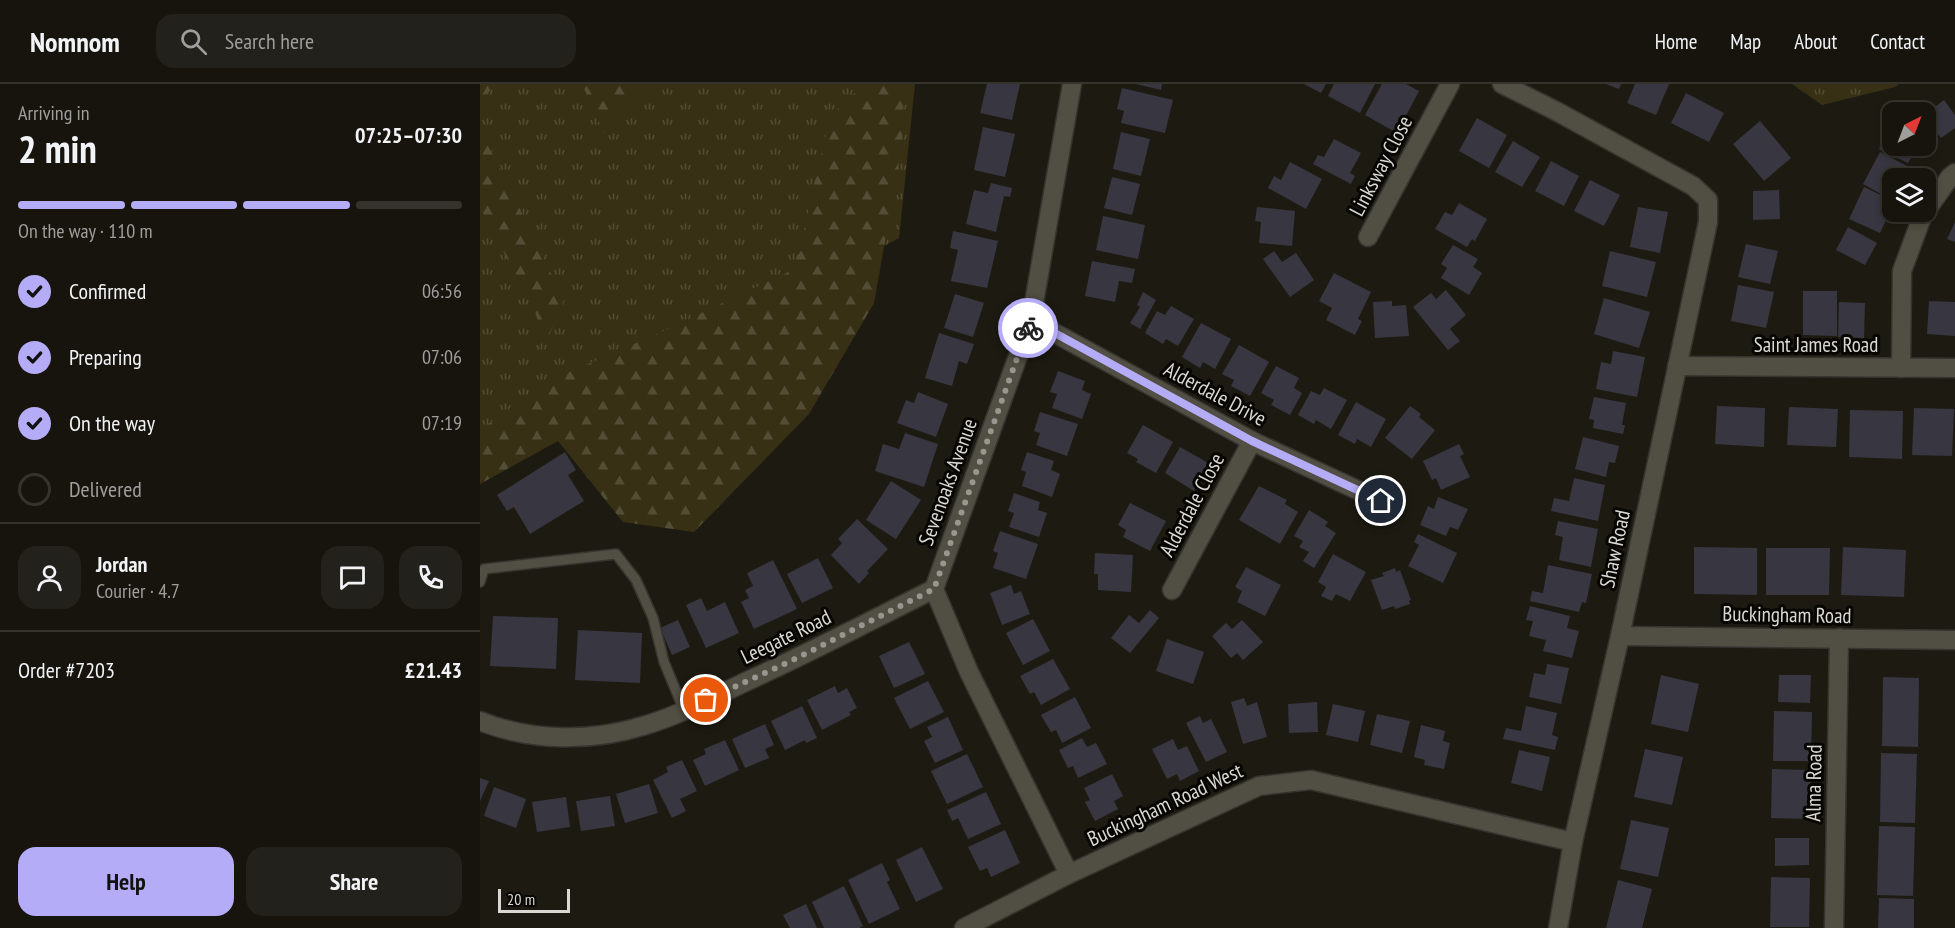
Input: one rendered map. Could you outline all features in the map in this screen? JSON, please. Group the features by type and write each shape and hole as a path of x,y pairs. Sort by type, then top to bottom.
{"street":[{"name":"Sevenoaks Avenue","path":"934,589 1031,320 1072,84"},
{"name":"Linksway Close","path":"1368,237 1450,84"},
{"name":"Shaw Road","path":"1502,84 1693,186 1708,200 1708,222 1620,636 1573,842 1558,928"},
{"path":"1936,197 1955,173"},
{"path":"1901,368 1902,272 1920,222"},
{"name":"Alderdale Drive","path":"1031,320 1252,441 1381,501"},
{"name":"Saint James Road","path":"1677,366 1955,368"},
{"name":"Alderdale Close","path":"1172,590 1252,441"},
{"path":"934,589 969,672 1069,874"},
{"name":"Leegate Road","path":"480,721 520,733 581,738 646,725 793,660 934,589"},
{"name":"Buckingham Road","path":"1620,636 1955,640"},
{"name":"Alma Road","path":"1834,928 1839,638"},
{"name":"Buckingham Road West","path":"964,928 1069,874 1258,786 1311,780 1573,842"}],"lane":[{"path":"480,582 482,565 616,554 636,580 653,618 664,662 684,710"}],"green space":[{"path":"480,84 915,84 899,238 480,468"},
{"path":"480,84 498,84 480,99"},
{"path":"582,84 646,84 604,133"},
{"path":"860,84 904,84 902,145 874,303 809,414 694,532 623,522 558,441 480,484 480,430 544,383 657,334 795,269 830,116 859,89"},
{"path":"1792,84 1899,84 1895,87 1822,105"},
{"path":"480,127 564,300 548,338 480,206"}],"building":[{"path":"987,84 1020,84 1012,120 980,113"},
{"path":"1136,84 1162,84 1161,90"},
{"path":"1304,84 1326,84 1321,93"},
{"path":"1334,84 1375,84 1360,113 1328,96"},
{"path":"1382,84 1406,84 1419,91 1397,133 1365,115"},
{"path":"1606,84 1621,84 1619,89"},
{"path":"1635,84 1669,84 1656,115 1627,103"},
{"path":"1122,88 1173,100 1165,133 1121,123 1124,111 1117,109"},
{"path":"1686,93 1724,113 1709,142 1671,123"},
{"path":"1944,100 1955,115 1955,128 1941,138 1936,131 1936,106"},
{"path":"1477,118 1507,135 1489,168 1459,151"},
{"path":"1760,121 1791,158 1764,181 1733,144"},
{"path":"983,127 1015,134 1005,177 974,170"},
{"path":"1121,132 1150,139 1141,176 1113,169"},
{"path":"1334,139 1361,153 1350,173 1355,176 1351,184 1313,164 1318,155 1324,157"},
{"path":"1513,141 1540,157 1522,187 1495,172"},
{"path":"1880,152 1882,156 1888,156 1907,166 1906,168 1882,168 1882,195 1863,184"},
{"path":"1894,156 1913,156 1908,163"},
{"path":"1551,161 1579,176 1564,206 1535,191"},
{"path":"1290,162 1322,179 1306,209 1268,188 1274,176 1281,180"},
{"path":"1112,177 1140,184 1132,215 1104,208"},
{"path":"1590,180 1620,195 1604,226 1574,211"},
{"path":"991,183 1012,188 1010,197 1004,196 996,232 966,224 974,190 988,193"},
{"path":"1864,187 1882,196 1882,222 1885,222 1880,233 1849,219"},
{"path":"1779,190 1780,219 1753,220 1753,191"},
{"path":"1459,203 1487,219 1475,241 1472,239 1467,247 1435,229 1445,212 1452,215"},
{"path":"1257,207 1295,211 1292,246 1259,243 1261,222 1255,221"},
{"path":"1638,207 1668,212 1660,253 1630,247"},
{"path":"1103,216 1145,225 1138,259 1096,250"},
{"path":"1955,222 1955,242 1947,239"},
{"path":"1848,227 1877,243 1865,265 1836,250"},
{"path":"953,231 998,241 987,288 951,281 958,250 950,248"},
{"path":"1746,244 1778,251 1770,284 1738,277"},
{"path":"1453,245 1478,259 1473,267 1482,273 1469,295 1441,278 1447,268 1441,264"},
{"path":"1274,251 1282,262 1296,253 1314,280 1290,297 1263,259"},
{"path":"1610,251 1656,262 1647,297 1602,286"},
{"path":"1092,261 1135,269 1132,283 1119,281 1115,302 1085,296"},
{"path":"1334,273 1371,292 1358,319 1362,321 1355,335 1326,320 1332,308 1319,301"},
{"path":"1738,285 1774,292 1766,328 1731,321"},
{"path":"1446,290 1466,315 1450,329 1460,341 1448,350 1413,307 1431,293 1436,299"},
{"path":"1803,291 1837,291 1837,336 1803,335"},
{"path":"1143,292 1156,300 1140,329 1130,323 1140,307 1137,305"},
{"path":"955,294 984,303 973,337 944,328"},
{"path":"1604,298 1650,312 1639,348 1594,334"},
{"path":"1392,301 1392,306 1406,305 1409,336 1375,338 1373,302"},
{"path":"1929,301 1955,302 1955,336 1927,334"},
{"path":"1839,302 1865,303 1864,338 1838,337"},
{"path":"1171,306 1194,319 1178,346 1166,339 1163,344 1145,333 1157,311 1165,315"},
{"path":"1201,323 1231,339 1215,369 1203,362 1200,368 1182,357"},
{"path":"939,333 974,344 967,364 959,361 952,386 925,378"},
{"path":"1239,345 1269,362 1250,396 1231,386 1234,380 1222,374"},
{"path":"1613,351 1645,357 1637,397 1596,389 1601,362 1611,364"},
{"path":"1276,366 1299,378 1294,388 1302,393 1290,415 1271,405 1274,400 1261,393"},
{"path":"1058,371 1085,381 1082,390 1091,394 1082,419 1052,408 1057,394 1050,392"},
{"path":"1324,388 1347,400 1331,429 1316,420 1314,424 1298,415 1311,391 1320,395"},
{"path":"918,392 948,404 936,437 897,423 906,400 914,403"},
{"path":"1594,397 1626,403 1622,425 1625,425 1623,434 1593,428 1594,420 1589,419"},
{"path":"1356,402 1386,419 1371,447 1357,439 1355,444 1338,435"},
{"path":"1410,406 1421,414 1419,417 1435,430 1412,459 1385,438"},
{"path":"1717,406 1765,408 1764,447 1715,444"},
{"path":"1789,407 1838,409 1836,447 1787,445"},
{"path":"1914,408 1954,409 1952,456 1912,455"},
{"path":"1850,410 1903,411 1902,459 1849,457"},
{"path":"1040,412 1078,424 1067,456 1036,445 1040,433 1034,431"},
{"path":"1143,425 1173,442 1156,473 1136,462 1138,459 1127,453"},
{"path":"905,433 938,444 924,487 875,471 883,444 899,449"},
{"path":"1583,437 1619,446 1615,463 1609,462 1606,477 1575,469"},
{"path":"1459,444 1464,454 1460,456 1470,477 1441,490 1436,478 1432,480 1423,461"},
{"path":"1180,447 1210,464 1194,491 1165,473"},
{"path":"565,452 576,470 568,475 584,501 530,534 514,507 507,511 497,495"},
{"path":"1027,452 1054,461 1051,470 1060,474 1052,497 1022,486 1026,472 1021,470"},
{"path":"1574,478 1605,485 1598,521 1551,511 1554,498 1569,501"},
{"path":"891,481 921,500 896,539 866,520"},
{"path":"1259,486 1287,500 1285,504 1298,512 1280,544 1239,520"},
{"path":"1014,493 1040,502 1038,510 1047,513 1039,537 1009,527 1014,513 1008,511"},
{"path":"1438,497 1468,509 1458,530 1450,527 1446,536 1420,525 1428,506 1434,509"},
{"path":"1130,503 1166,521 1150,551 1123,537 1126,530 1118,525"},
{"path":"1309,510 1328,522 1325,526 1336,533 1314,568 1303,561 1309,552 1299,547 1303,541 1294,536"},
{"path":"857,519 888,549 867,571 869,573 859,584 831,555 842,543 838,539"},
{"path":"1558,521 1598,529 1591,567 1559,560 1563,537 1555,535"},
{"path":"1000,531 1038,544 1026,579 993,568 998,553 993,551"},
{"path":"1418,534 1457,553 1443,583 1408,566 1419,545 1414,542"},
{"path":"1694,547 1757,548 1757,595 1694,594"},
{"path":"1843,547 1906,550 1904,597 1841,595"},
{"path":"1766,548 1830,548 1829,595 1766,595"},
{"path":"1095,553 1133,555 1131,592 1098,590 1098,574 1094,574"},
{"path":"1333,554 1366,572 1350,601 1336,594 1332,601 1321,596 1326,587 1318,582"},
{"path":"818,558 833,588 802,603 787,574"},
{"path":"773,560 797,609 754,629 741,602 749,598 745,590 753,586 747,573"},
{"path":"1548,565 1592,574 1586,603 1582,602 1579,612 1530,601 1532,591 1543,593"},
{"path":"1246,567 1281,585 1265,616 1237,602 1242,591 1235,587"},
{"path":"1395,568 1396,572 1400,570 1411,600 1410,604 1382,610 1371,580 1384,576 1382,573"},
{"path":"1011,585 1014,594 1021,591 1030,614 1002,625 990,593"},
{"path":"701,598 707,611 725,602 739,633 706,648 686,605"},
{"path":"1530,606 1570,616 1567,628 1579,631 1572,658 1543,651 1546,640 1529,636 1533,621 1526,620"},
{"path":"1150,610 1159,618 1130,653 1111,638 1129,615 1139,623"},
{"path":"493,616 558,618 556,669 490,666"},
{"path":"1033,619 1050,651 1023,665 1006,633"},
{"path":"678,620 690,647 672,655 660,628"},
{"path":"1242,620 1263,642 1243,660 1237,653 1231,658 1212,636 1226,623 1232,629"},
{"path":"578,630 642,633 640,683 575,680"},
{"path":"1167,639 1204,652 1193,684 1156,671"},
{"path":"909,642 925,674 894,688 879,656"},
{"path":"1053,659 1070,689 1041,705 1034,692 1030,694 1020,676"},
{"path":"1547,664 1569,668 1561,704 1529,697 1534,673 1545,675"},
{"path":"1661,675 1699,684 1688,732 1651,724"},
{"path":"1779,675 1811,675 1810,703 1778,702"},
{"path":"1883,677 1919,678 1918,747 1882,746"},
{"path":"928,681 944,712 910,729 894,698"},
{"path":"835,686 838,693 847,688 857,708 849,712 851,715 822,730 807,700"},
{"path":"1075,697 1091,728 1062,743 1056,730 1051,732 1041,715"},
{"path":"1244,698 1247,706 1257,702 1267,737 1243,744 1231,702"},
{"path":"1317,702 1318,732 1289,733 1288,704"},
{"path":"1333,704 1365,711 1358,742 1326,735"},
{"path":"802,706 817,738 806,743 805,740 785,750 771,721"},
{"path":"1526,706 1557,713 1552,735 1558,737 1555,750 1503,739 1506,728 1521,731"},
{"path":"1774,711 1812,712 1811,761 1773,761"},
{"path":"1377,714 1410,721 1402,753 1370,745"},
{"path":"1200,716 1203,723 1211,719 1227,752 1206,762 1186,723"},
{"path":"948,717 963,750 935,763 924,741 932,737 927,727"},
{"path":"765,724 774,745 765,749 769,758 745,768 732,739"},
{"path":"1421,725 1445,731 1443,741 1450,743 1444,769 1424,765 1425,760 1414,757"},
{"path":"1082,738 1087,747 1096,743 1107,764 1078,778 1073,766 1068,768 1059,750"},
{"path":"1173,739 1178,750 1187,746 1199,771 1180,781 1177,774 1167,779 1152,749"},
{"path":"725,740 739,770 705,786 693,760 706,754 704,749"},
{"path":"1645,749 1683,757 1672,805 1634,797"},
{"path":"1519,750 1550,757 1542,791 1511,783"},
{"path":"1881,753 1917,754 1915,823 1880,822"},
{"path":"967,754 983,787 947,804 931,771"},
{"path":"682,760 697,791 680,799 686,811 672,818 653,780 668,772 666,767"},
{"path":"1772,769 1811,770 1810,819 1771,818"},
{"path":"1112,774 1123,796 1114,801 1118,809 1095,821 1085,802 1090,800 1084,788"},
{"path":"480,778 489,781 480,801"},
{"path":"649,784 658,813 625,823 616,794"},
{"path":"494,787 526,799 516,828 484,816"},
{"path":"986,792 1001,824 968,839 958,818 952,821 947,810"},
{"path":"610,796 615,826 581,831 576,801"},
{"path":"566,797 570,827 537,832 532,802"},
{"path":"1631,820 1669,828 1658,877 1620,869"},
{"path":"1879,826 1915,827 1913,896 1877,895"},
{"path":"1005,830 1020,863 991,877 987,868 980,871 968,847"},
{"path":"1775,838 1809,838 1809,865 1775,866"},
{"path":"922,847 943,889 916,902 896,860"},
{"path":"882,863 890,880 887,882 900,909 869,924 848,880"},
{"path":"1771,877 1810,878 1809,927 1770,927"},
{"path":"1618,880 1652,889 1642,928 1606,928"},
{"path":"844,886 863,926 824,928 812,902"},
{"path":"1879,898 1914,899 1914,928 1878,928"},
{"path":"806,904 817,928 790,928 783,915"}],"way so far":[{"path":"706,700 793,660 934,589 1028,328"}],"route":[{"path":"1028,328 1031,320 1252,441 1381,501"}]}
